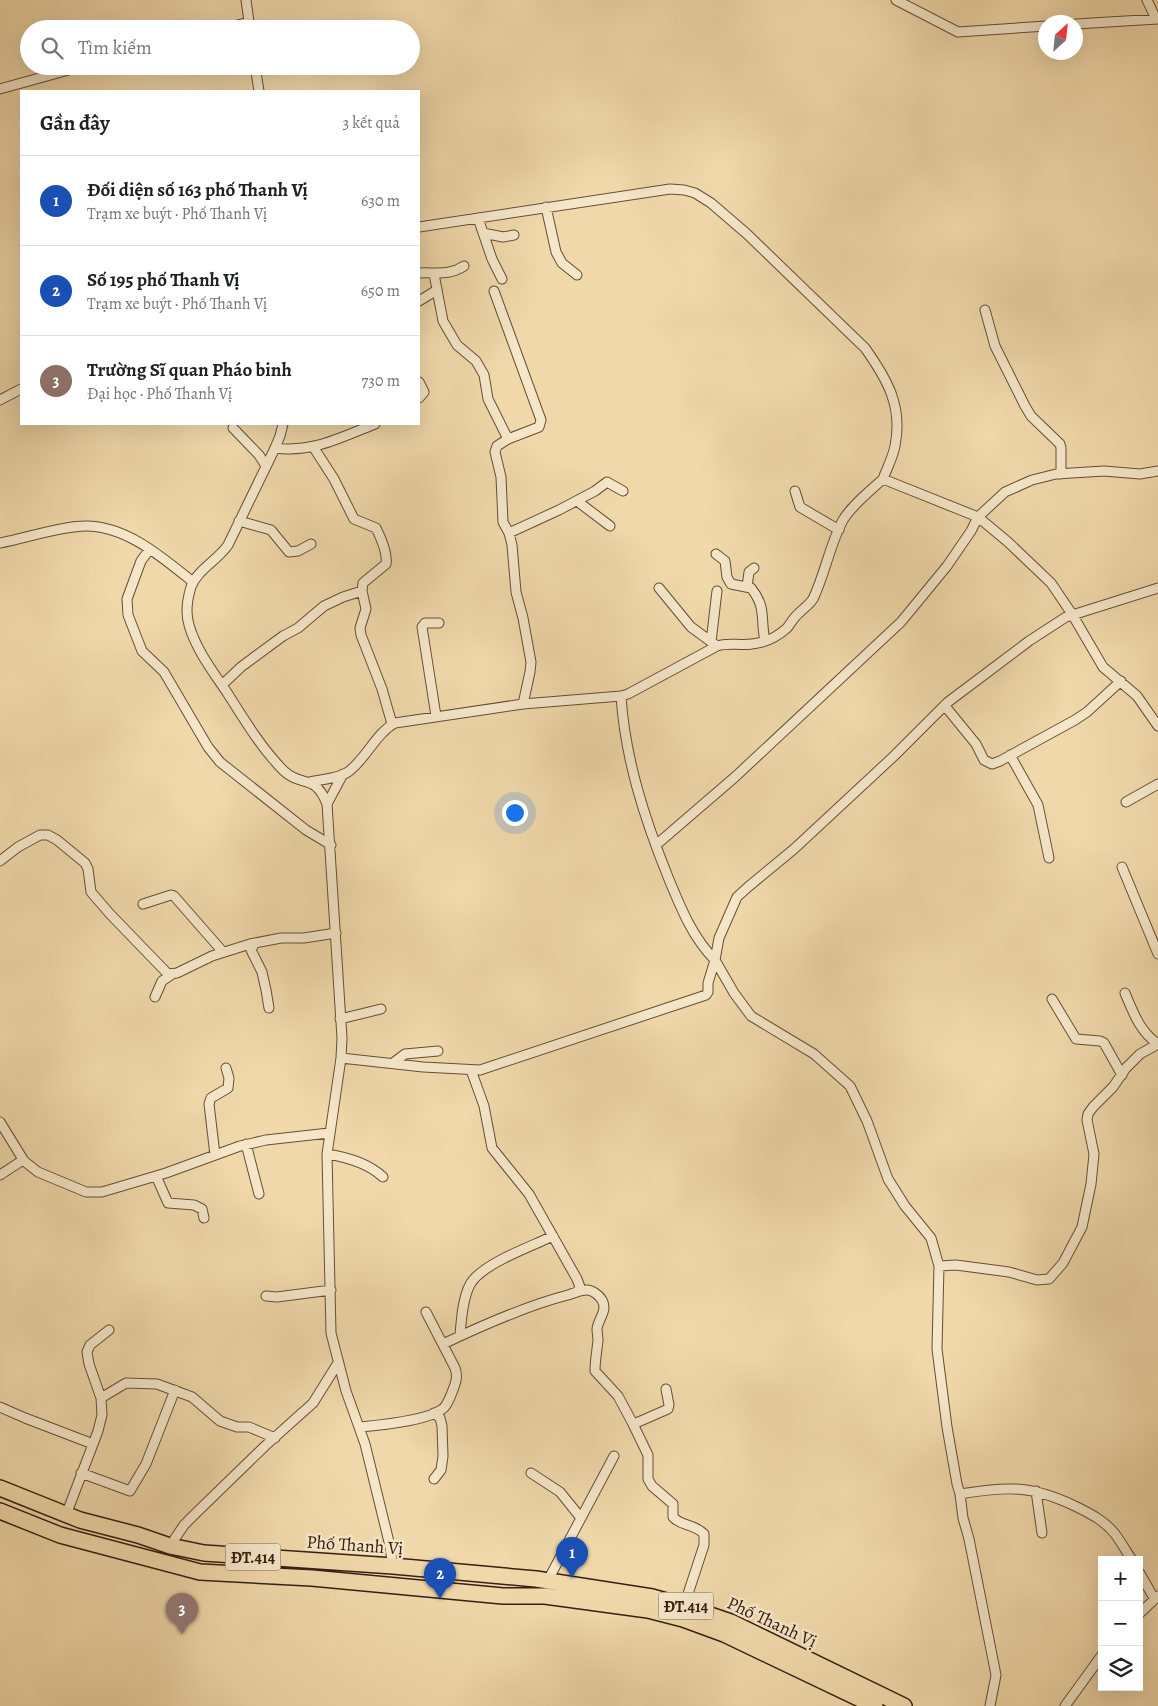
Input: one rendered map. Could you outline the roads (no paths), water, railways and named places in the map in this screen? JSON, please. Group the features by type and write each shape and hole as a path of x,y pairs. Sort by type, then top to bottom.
{"main road":[{"name":"Phố Thanh Vị","path":"0,1488 66,1515 170,1546 204,1554 393,1566 547,1582 652,1597 731,1622 904,1706"},
{"name":"Phố Thanh Vị","path":"0,1511 60,1535 200,1572 312,1578 503,1596 545,1596 648,1610 683,1619 724,1634 872,1704"}],"street":[{"path":"246,0 248,20"},
{"path":"896,0 958,32 1038,27"},
{"path":"1083,24 1157,19 1147,0"},
{"path":"0,89 50,75"},
{"path":"256,75 258,90"},
{"path":"310,782 343,774 352,768 392,724 523,704 621,696 628,694 714,644 750,644 765,641 779,635 813,600 844,518 883,479 895,447 897,410 891,391 879,368 865,348 747,234 711,203 695,194 684,190 670,189 420,226"},
{"path":"546,208 556,252 562,263 577,275"},
{"path":"478,218 492,259 502,279"},
{"path":"483,233 503,237 514,235"},
{"path":"420,273 451,272 464,266"},
{"path":"434,274 446,328 457,344 476,361 484,375 488,399 508,439"},
{"path":"420,300 438,290"},
{"path":"494,291 541,420 540,426 536,429 508,439 497,446 495,452 501,477 503,522 509,533 512,545 516,592 531,662 523,704"},
{"path":"985,310 995,346 1025,406 1031,416 1060,444 1062,468"},
{"path":"420,384 424,392 420,397"},
{"path":"0,400 20,390"},
{"path":"283,425 275,448 224,551 193,582 186,614 197,646 260,744 285,771 295,778 310,782 320,790 327,804 331,845 340,1019 340,1058 327,1154 331,1332 346,1391 360,1427 387,1534 393,1566"},
{"path":"275,448 286,450 314,448 372,425"},
{"path":"233,428 259,455 266,466"},
{"path":"314,448 334,479 354,519 376,528 387,560 383,568 365,580 362,591 366,609 360,628 382,689 392,724"},
{"path":"656,845 735,777 901,622 952,558 971,531 978,517 1005,492 1062,468 1140,474 1158,471"},
{"path":"883,479 978,517 1008,542 1051,583 1103,666 1137,696 1158,726"},
{"path":"509,533 577,500 607,482 623,491"},
{"path":"796,491 800,507 839,530"},
{"path":"577,500 610,526"},
{"path":"239,521 271,530 289,552 298,551 311,544"},
{"path":"0,543 85,526 107,529 149,550 193,582"},
{"path":"149,550 136,572 127,599 128,615 142,651 164,672 208,747 220,762 292,820 331,845"},
{"path":"716,554 725,561 727,577 731,584 751,588 758,596 762,605 765,641"},
{"path":"747,587 749,572 754,568"},
{"path":"659,588 691,627 714,644"},
{"path":"340,1058 480,1070 706,995 719,938 737,897 794,849 894,756 944,706 1029,641 1072,614 1158,588"},
{"path":"222,685 241,667 283,636 298,628 324,606 342,597 362,591"},
{"path":"714,644 717,591"},
{"path":"436,716 422,627 425,622 438,623"},
{"path":"944,706 976,744 985,761 992,764 1010,756 1087,712 1121,681"},
{"path":"621,696 632,768 648,824 689,925 715,960 734,993 751,1016 814,1054 850,1086 867,1121 888,1180 905,1206 931,1238 940,1266 937,1350 947,1427 956,1484 960,1494 963,1518 969,1539 996,1675 990,1706"},
{"path":"1010,756 1038,805 1049,858"},
{"path":"327,804 343,774"},
{"path":"1126,802 1158,784"},
{"path":"0,861 18,847 40,835 48,835 57,840 85,863 88,869 91,892 162,969 171,975"},
{"path":"1122,867 1158,954"},
{"path":"143,904 171,895 174,896 223,952"},
{"path":"155,997 162,981 171,975 223,952 281,938 304,938 336,933"},
{"path":"255,943 250,950 262,972 269,1008"},
{"path":"940,1266 956,1265 1010,1272 1037,1280 1049,1279 1063,1263 1082,1227 1091,1184 1094,1154 1088,1114 1140,1054 1158,1044 1140,1026 1125,993"},
{"path":"1052,999 1076,1039 1102,1042 1122,1075"},
{"path":"340,1019 381,1009"},
{"path":"393,1063 405,1054 438,1051"},
{"path":"215,1155 209,1104 211,1098 228,1088 229,1078 226,1068"},
{"path":"471,1070 484,1106 492,1148 530,1194 580,1287 577,1292"},
{"path":"0,1122 23,1160 38,1172 73,1188 92,1193 102,1192 156,1176 246,1144 329,1133"},
{"path":"246,1144 259,1194"},
{"path":"327,1154 352,1160 383,1177"},
{"path":"0,1174 23,1160"},
{"path":"156,1176 168,1203 194,1205 202,1210 204,1218"},
{"path":"460,1336 464,1304 473,1280 488,1267 553,1236"},
{"path":"266,1296 277,1297 330,1290"},
{"path":"443,1344 559,1297 585,1290 592,1291 602,1299 604,1307 597,1326 598,1338 595,1371 618,1396 632,1422 648,1455 648,1479 652,1486 673,1504 673,1517 678,1522 698,1528 704,1534 704,1544 684,1606"},
{"path":"360,1427 395,1423 434,1413 442,1410 446,1404 458,1377 426,1312"},
{"path":"66,1515 102,1415 102,1398 89,1364 87,1352 90,1345 109,1330"},
{"path":"170,1546 184,1525 313,1403 338,1363"},
{"path":"102,1398 126,1383 157,1384 192,1398 220,1421 237,1427 249,1428 275,1438"},
{"path":"632,1422 636,1423 668,1409 666,1389"},
{"path":"81,1473 130,1491 146,1464 176,1390"},
{"path":"0,1407 93,1444"},
{"path":"434,1413 440,1418 443,1456 441,1470 434,1479"},
{"path":"547,1582 614,1456"},
{"path":"531,1473 560,1492 581,1518"},
{"path":"960,1494 989,1489 1016,1488 1057,1497 1101,1520 1114,1534 1129,1556"},
{"path":"1036,1491 1042,1533"},
{"path":"1143,1578 1156,1597 1143,1610"},
{"path":"1065,1706 1098,1661"}],"place":[{"name":"Đối diện số 163 phố Thanh Vị","path":"572,1578"},
{"name":"Số 195 phố Thanh Vị","path":"440,1599"},
{"name":"Trường Sĩ quan Pháo binh","path":"182,1634"}]}
